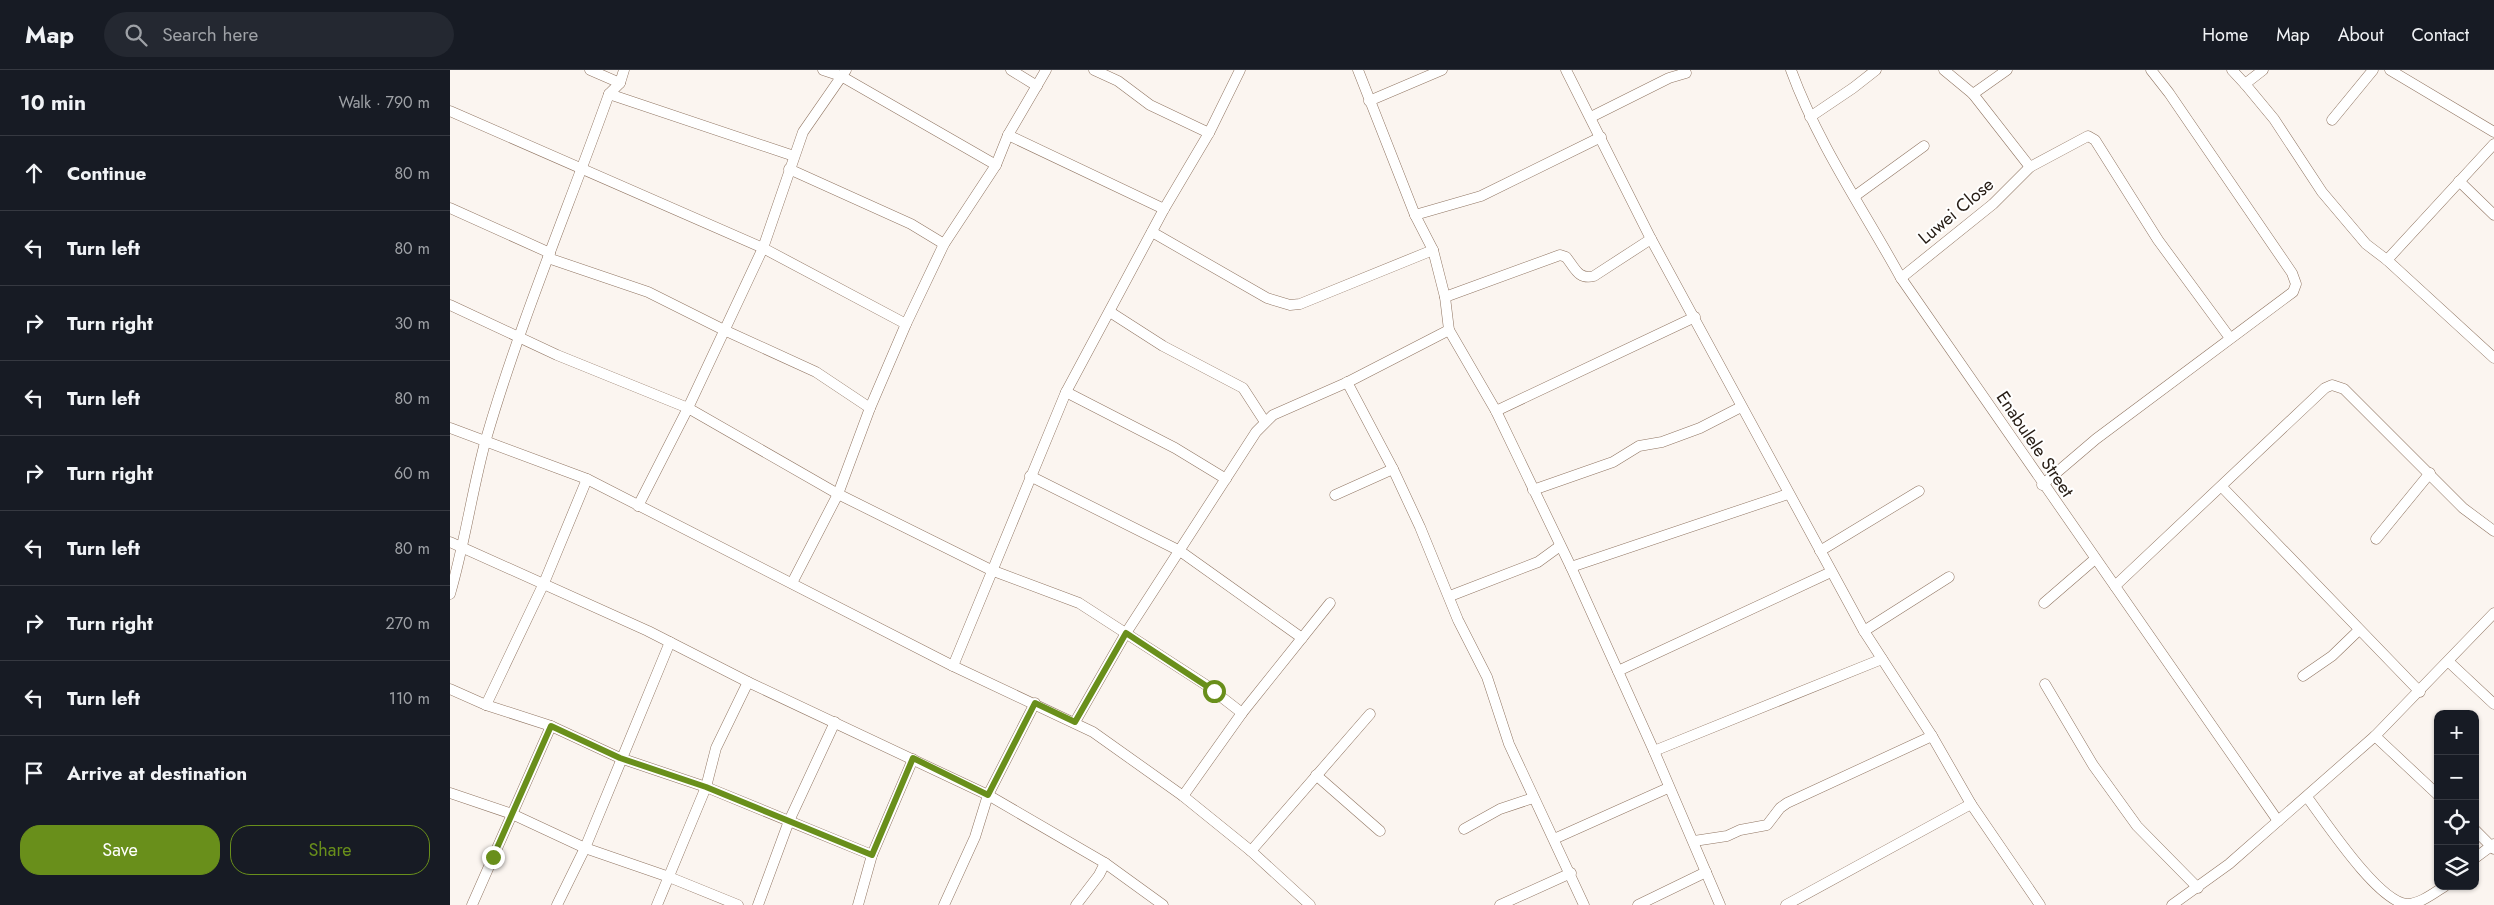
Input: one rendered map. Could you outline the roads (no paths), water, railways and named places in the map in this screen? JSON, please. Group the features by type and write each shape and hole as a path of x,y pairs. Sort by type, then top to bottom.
{"street":[{"path":"590,70 620,83"},
{"path":"450,594 464,548 486,440 520,336 609,94 620,83 624,70"},
{"path":"823,70 843,73 996,165"},
{"path":"1010,70 1037,86"},
{"path":"792,583 838,494 870,408 906,324 944,244 996,165 1008,135 1046,70"},
{"path":"1094,70 1118,81 1150,105 1209,133"},
{"path":"952,666 1066,392 1164,209 1209,133 1240,70"},
{"path":"1358,70 1415,215 1433,250 1445,297 1449,330 1496,411 1571,567 1654,751 1668,788 1694,842 1720,905"},
{"path":"1369,101 1442,70"},
{"path":"1566,70 1651,239 1864,631 1932,736 1971,804 2040,905"},
{"name":"Enabulele Street","path":"1791,70 1825,149 1855,196 1901,278 2042,485 2115,586 2278,821"},
{"path":"1810,117 1854,88 1876,70"},
{"path":"1944,70 1973,94 2030,167"},
{"path":"1973,94 2007,70"},
{"path":"2042,485 2096,440 2293,292 2296,284 2292,273 2151,70"},
{"path":"2232,70 2274,119 2322,192 2366,244 2387,260 2494,358"},
{"path":"2245,84 2263,70"},
{"path":"2332,120 2373,70"},
{"path":"2395,71 2494,132"},
{"path":"1591,117 1669,78 1686,72"},
{"path":"638,506 688,408 763,248 803,132 843,73"},
{"path":"609,94 794,156"},
{"path":"450,111 581,170 763,248 906,324"},
{"path":"1008,135 1164,209"},
{"path":"1415,215 1482,196 1601,137"},
{"name":"Luwei Close","path":"1901,278 1992,204 2030,167 2085,137 2092,137 2158,240 2230,338"},
{"path":"2387,260 2494,144"},
{"path":"1855,196 1924,146"},
{"path":"789,169 911,224 944,244"},
{"path":"2459,181 2494,215"},
{"path":"450,208 549,256 648,292 724,330 816,372 870,408"},
{"path":"1152,232 1267,298 1290,305 1300,304 1433,250"},
{"path":"1445,297 1560,255 1566,257 1580,276 1586,278 1594,276 1651,239"},
{"path":"450,305 520,336 557,355 688,408 838,494 991,570 1079,603 1206,684 1242,713"},
{"path":"1110,312 1163,346 1243,388 1265,422"},
{"path":"1496,411 1695,317"},
{"path":"1075,722 1126,633 1256,432 1265,422 1273,414 1347,382 1449,330"},
{"path":"1347,382 1393,469 1450,596 1458,620 1487,677 1509,744 1584,905"},
{"path":"2115,586 2325,388 2332,385 2344,389 2463,508 2494,531"},
{"path":"1066,392 1175,448 1226,479"},
{"path":"1533,490 1613,462 1639,446 1662,442 1700,428 1741,407"},
{"path":"450,428 587,479 952,666 1075,722 1093,732 1183,796 1251,851 1310,905"},
{"path":"1335,495 1393,469"},
{"path":"2376,538 2430,473"},
{"path":"1030,476 1180,551 1302,638"},
{"path":"486,705 544,583 587,479"},
{"path":"2222,487 2420,692"},
{"path":"1820,551 1919,492"},
{"path":"1571,567 1788,494"},
{"path":"450,542 544,583 670,642 748,682 913,758 988,795 1105,862 1162,905"},
{"path":"1450,596 1538,562 1560,546"},
{"path":"2044,603 2095,558"},
{"path":"1618,671 1831,572"},
{"path":"1864,631 1949,577"},
{"path":"1183,796 1242,713 1330,603"},
{"path":"2172,905 2198,888 2375,736 2420,692 2494,613"},
{"path":"2303,676 2332,656 2359,630"},
{"path":"557,905 585,848 620,758 670,642"},
{"path":"1654,751 1882,659"},
{"path":"2449,662 2494,704"},
{"path":"657,905 706,787 716,748 748,682"},
{"path":"2045,684 2093,765 2137,826 2198,888"},
{"path":"450,689 486,705 551,726 620,758 706,787 872,855"},
{"path":"944,905 975,837 988,795 1035,703"},
{"path":"1251,851 1370,714"},
{"path":"758,905 789,821 834,722"},
{"path":"472,905 551,726"},
{"path":"1694,842 1727,836 1740,830 1767,825 1780,808 1787,803 1932,736"},
{"path":"2375,736 2434,791"},
{"path":"858,905 872,855 913,758"},
{"path":"1316,774 1380,831"},
{"path":"1554,839 1668,788"},
{"path":"450,793 512,814 585,848 669,877 738,905"},
{"path":"2306,797 2370,880 2396,902 2409,904 2423,900 2439,890"},
{"path":"1464,829 1500,809 1533,798"},
{"path":"1786,905 1971,804"},
{"path":"2479,834 2493,846 2479,855"},
{"path":"1076,905 1099,875 1105,862"},
{"path":"1638,905 1706,872"},
{"path":"1503,904 1570,873"}]}
